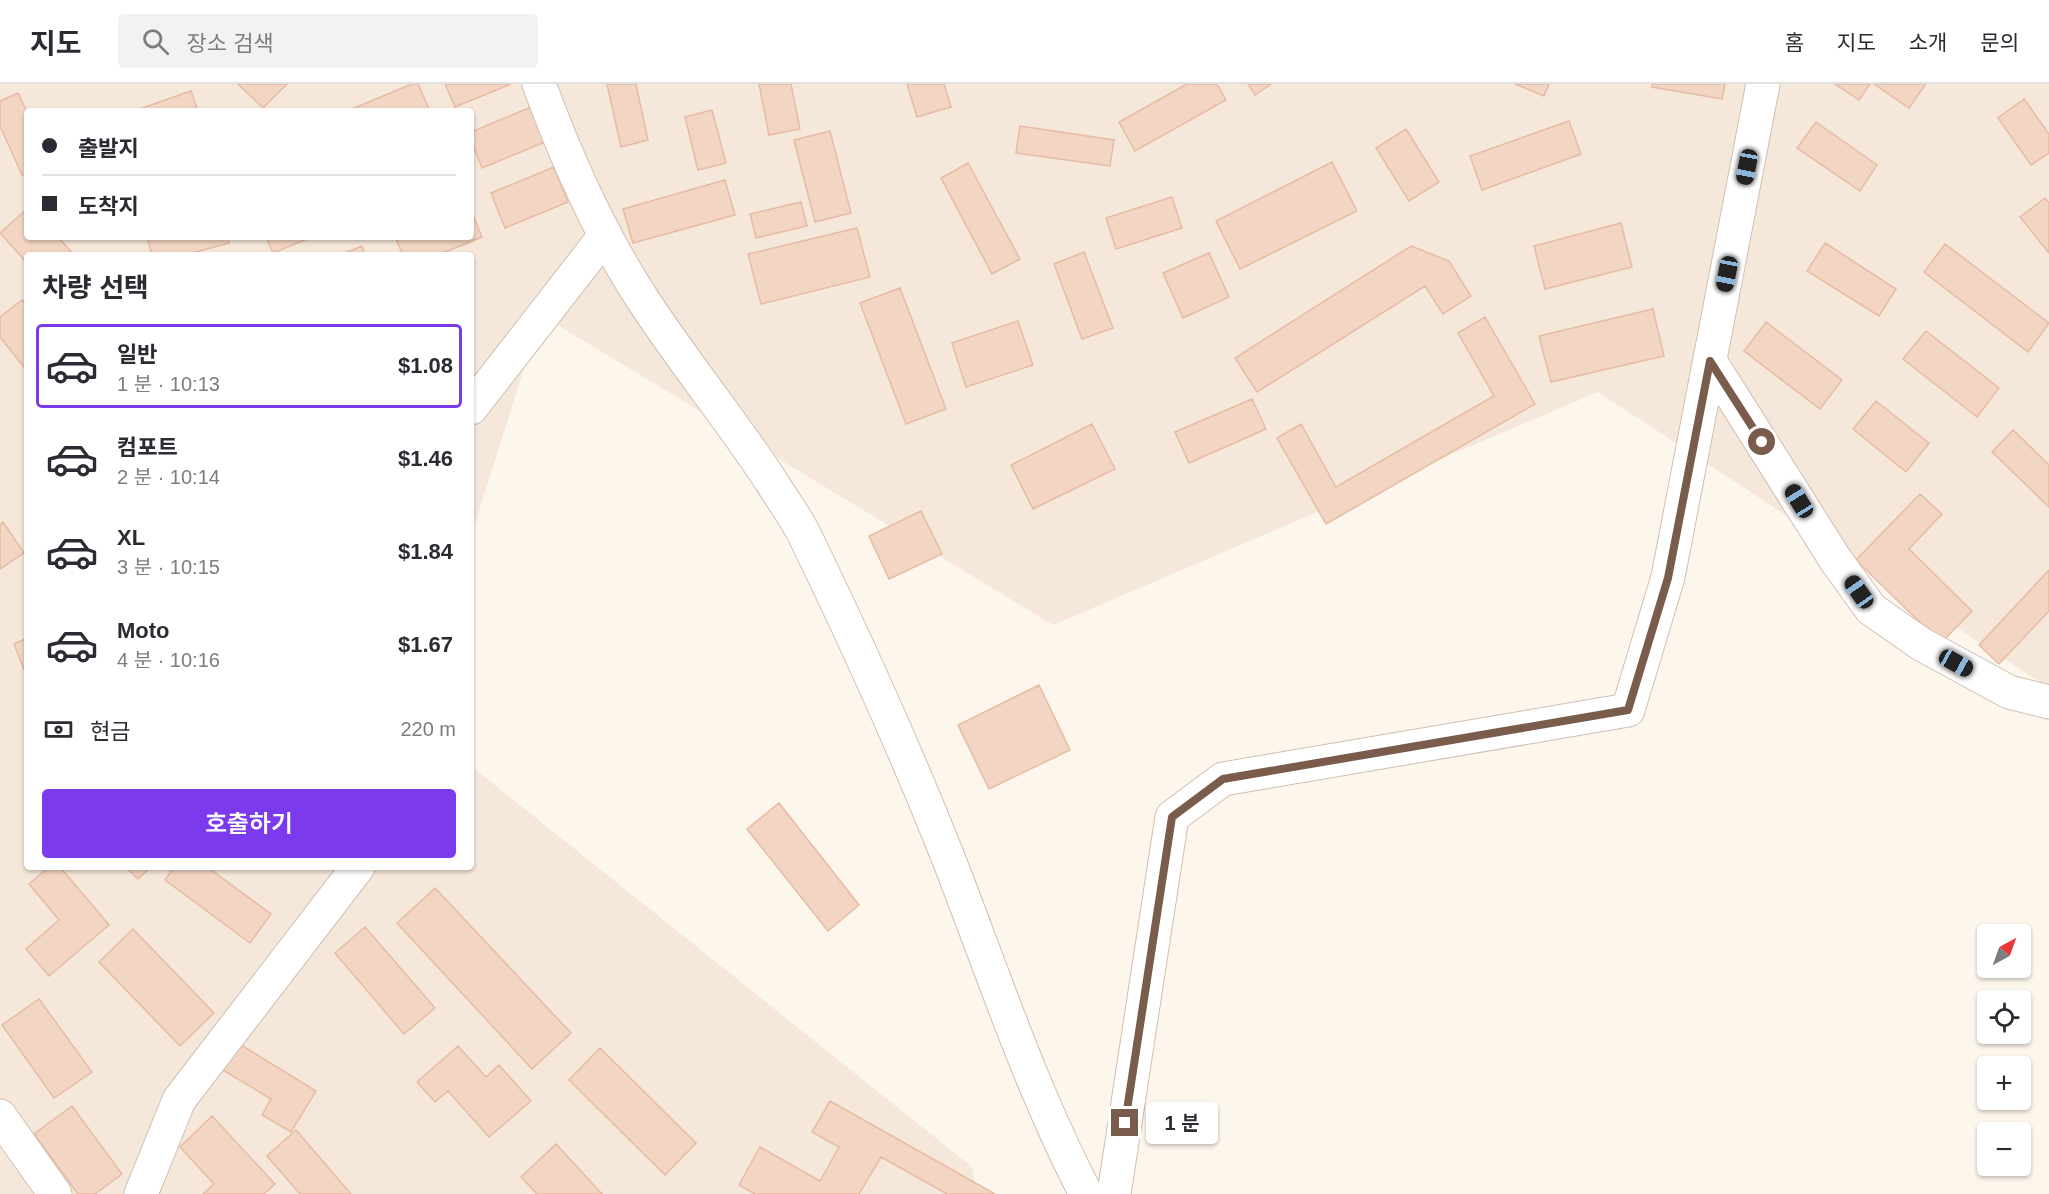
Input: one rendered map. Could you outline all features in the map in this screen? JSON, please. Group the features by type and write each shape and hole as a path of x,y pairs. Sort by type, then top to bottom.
{"street":[{"path":"539,84 555,128 604,237 645,303 747,445 803,530 889,712 1015,1037 1057,1138 1086,1194"},
{"path":"1113,1194 1172,817 1223,779 1628,710 1668,578 1763,84"},
{"path":"474,404 604,237"},
{"path":"1710,361 1835,559 1871,609 1921,644 2009,692 2049,702"},
{"path":"141,1194 179,1100 356,870"},
{"path":"0,1116 56,1194"}],"shaded area":[{"path":"0,84 2049,84 2049,688 1598,392 1053,625 541,315 474,527 474,252 24,252 24,870 474,870 474,768 972,1167 977,1194 0,1194"}],"building":[{"path":"238,84 287,84 263,108"},
{"path":"412,84 418,84 429,108 354,108"},
{"path":"445,84 511,84 455,107"},
{"path":"607,84 636,84 648,140 621,147"},
{"path":"759,84 791,84 800,129 769,135"},
{"path":"907,84 944,84 951,107 917,117"},
{"path":"1187,84 1217,84 1226,100 1135,151 1119,122"},
{"path":"1248,84 1271,84 1255,95"},
{"path":"1515,84 1549,84 1544,96"},
{"path":"1652,84 1725,84 1722,99 1652,87"},
{"path":"1835,84 1870,84 1859,100"},
{"path":"1874,84 1924,84 1925,85 1909,108"},
{"path":"191,91 197,108 143,108"},
{"path":"18,93 25,108 24,174 22,175 0,126 0,101"},
{"path":"2024,99 2049,134 2049,153 2031,165 1998,118"},
{"path":"531,107 545,142 482,168 474,148 474,131"},
{"path":"712,110 726,163 698,170 685,117"},
{"path":"1569,121 1581,154 1482,190 1470,156"},
{"path":"1816,122 1877,165 1860,191 1797,148"},
{"path":"1020,126 1114,140 1110,166 1016,153"},
{"path":"1406,129 1439,182 1409,201 1376,148"},
{"path":"830,131 851,213 815,222 794,140"},
{"path":"1332,162 1357,211 1240,269 1216,221"},
{"path":"968,163 1020,259 992,274 941,178"},
{"path":"554,167 568,202 505,228 491,193"},
{"path":"725,180 735,215 633,243 623,209"},
{"path":"1172,197 1182,228 1116,249 1106,218"},
{"path":"2045,198 2049,203 2049,253 2020,217"},
{"path":"801,202 807,226 756,238 750,214"},
{"path":"24,212 24,240 61,240 71,252 24,252 24,260 0,233"},
{"path":"474,217 482,237 445,252 402,252 396,240 474,240"},
{"path":"1621,223 1632,267 1545,289 1534,246"},
{"path":"857,228 870,277 761,304 748,254"},
{"path":"148,240 228,240 229,243 196,252 151,252"},
{"path":"267,240 305,240 275,252 273,252"},
{"path":"1825,243 1896,289 1879,316 1807,271"},
{"path":"1945,244 2049,323 2028,352 1924,272"},
{"path":"362,246 364,252 347,252"},
{"path":"1411,246 1449,261 1471,296 1443,314 1425,286 1257,392 1235,358"},
{"path":"1084,252 1113,328 1082,339 1054,264"},
{"path":"1209,253 1229,297 1183,318 1163,273"},
{"path":"900,288 946,409 906,424 860,303"},
{"path":"22,300 24,302 24,367 0,337 0,317"},
{"path":"1653,309 1664,356 1551,382 1539,336"},
{"path":"1485,317 1535,404 1326,524 1277,438 1301,424 1336,487 1494,396 1458,333"},
{"path":"1018,321 1033,365 966,387 952,343"},
{"path":"1766,322 1842,380 1820,409 1744,351"},
{"path":"1926,331 1999,388 1977,417 1903,359"},
{"path":"1252,399 1266,429 1189,463 1175,432"},
{"path":"1876,401 1929,443 1906,472 1853,429"},
{"path":"1092,424 1115,469 1033,509 1011,465"},
{"path":"2013,430 2049,465 2049,507 1992,452"},
{"path":"1920,494 1942,514 1909,549 1972,611 1941,643 1856,560"},
{"path":"921,511 942,554 889,579 869,536"},
{"path":"3,522 24,553 0,569 0,525"},
{"path":"2049,570 2049,611 1999,664 1979,645"},
{"path":"24,639 24,669 14,644"},
{"path":"1039,685 1070,750 989,789 958,725"},
{"path":"779,803 859,905 828,931 747,829"},
{"path":"45,870 63,870 109,925 49,976 26,949 59,920 29,884"},
{"path":"129,870 148,870 138,879"},
{"path":"172,870 211,870 271,914 250,943 165,880"},
{"path":"435,888 571,1033 532,1069 397,923"},
{"path":"365,927 435,1008 404,1034 335,953"},
{"path":"133,929 214,1013 180,1046 99,962"},
{"path":"39,999 92,1072 54,1098 2,1025"},
{"path":"238,1043 316,1091 291,1132 262,1115 271,1099 221,1069"},
{"path":"458,1046 486,1077 499,1065 531,1101 489,1137 448,1091 435,1102 417,1082"},
{"path":"600,1048 696,1143 665,1175 569,1080"},
{"path":"830,1101 995,1194 947,1194 881,1157 859,1194 755,1194 739,1185 760,1147 820,1181 839,1147 812,1132"},
{"path":"72,1106 122,1174 95,1194 78,1194 34,1134"},
{"path":"212,1116 275,1184 264,1194 203,1194 214,1184 180,1147"},
{"path":"296,1130 351,1194 300,1194 267,1156"},
{"path":"556,1144 602,1194 537,1194 521,1177"}],"route":[{"path":"1125,1123 1172,817 1223,779 1628,710 1668,578 1710,361 1762,442"}]}
